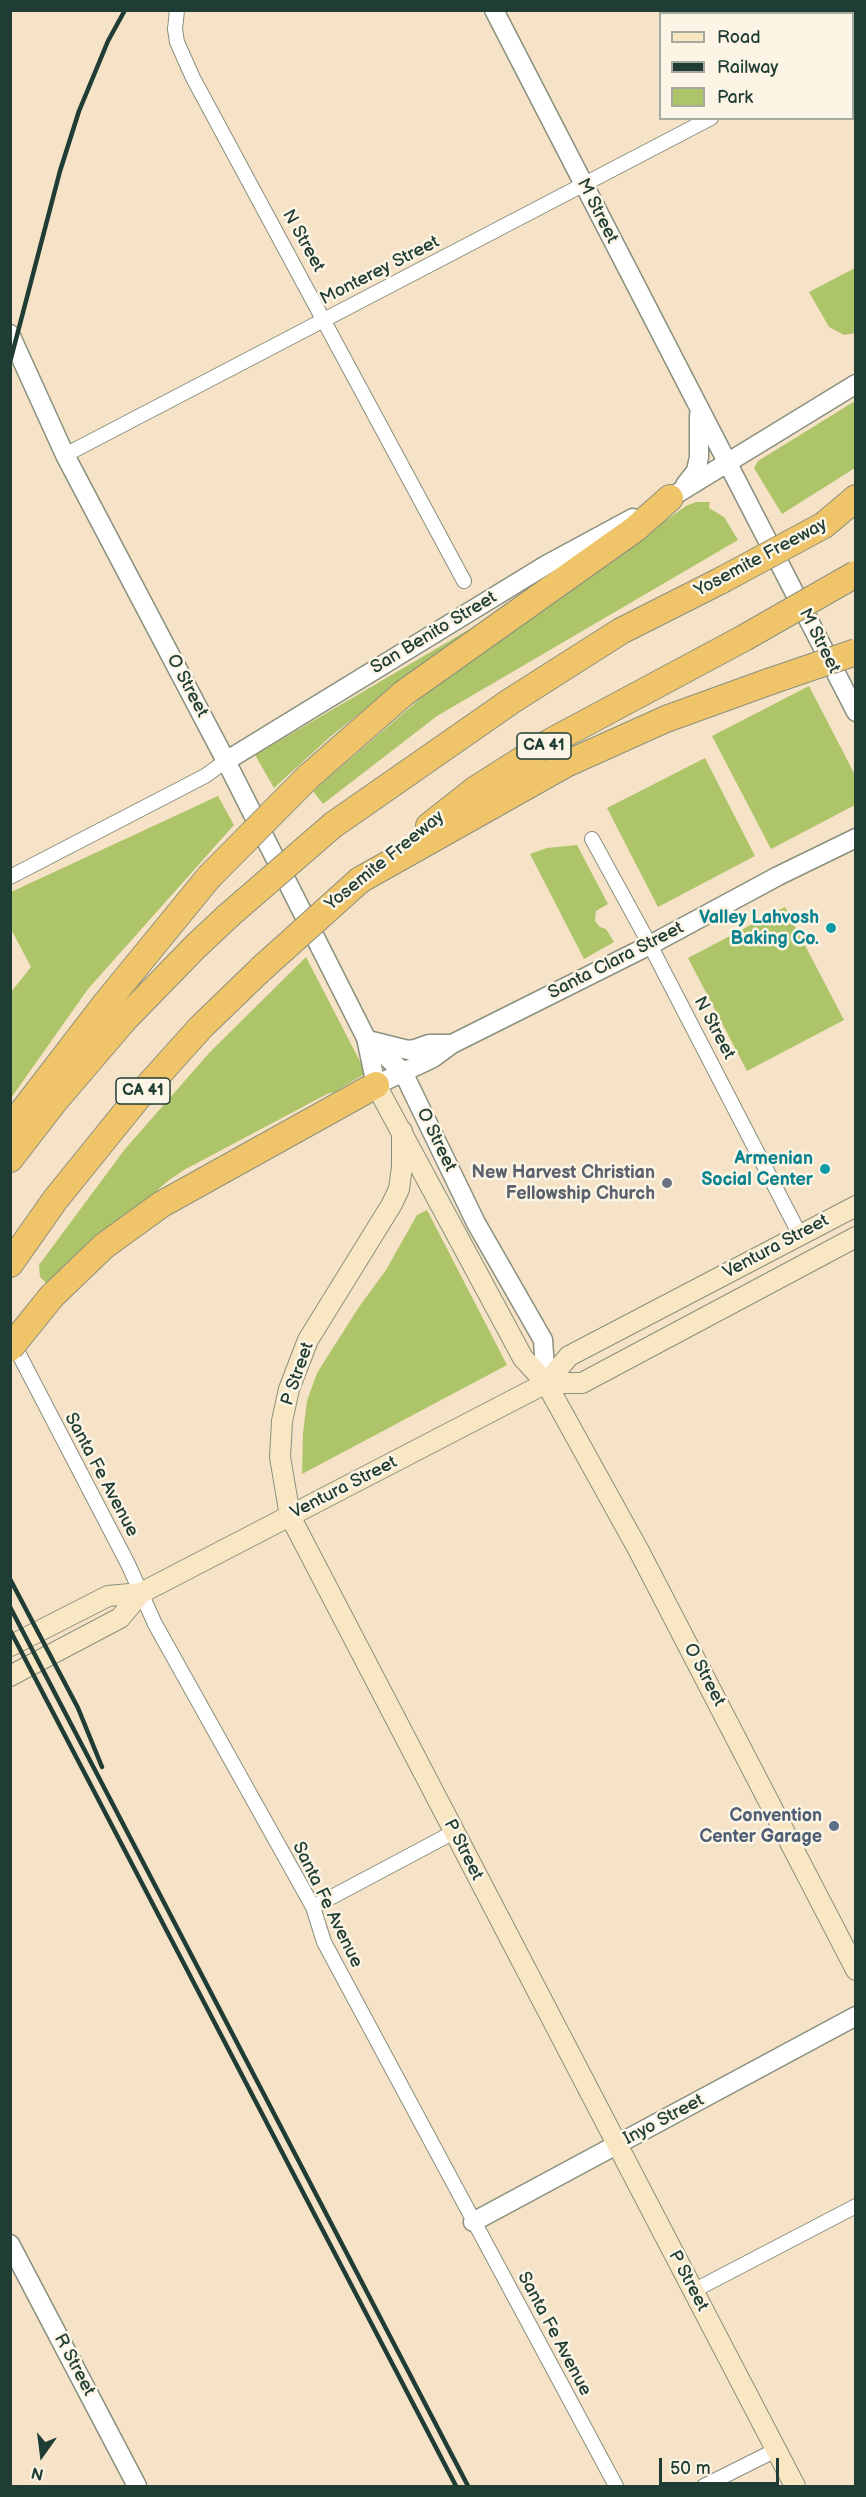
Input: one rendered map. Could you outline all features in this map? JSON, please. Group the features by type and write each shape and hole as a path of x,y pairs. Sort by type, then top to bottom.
{"highway":[{"path":"10,1128 106,1003 209,877 308,777 404,693 635,529 670,498"},
{"path":"824,525 855,498"},
{"name":"Yosemite Freeway","path":"11,1158 54,1102 124,1020 195,946 333,825 511,701 621,631 722,580 855,506"},
{"name":"Yosemite Freeway","path":"10,1264 79,1168 201,1027 261,969 360,880 476,789 541,747 744,638 855,574"},
{"path":"360,880 566,764 666,719 855,651"},
{"path":"10,1348 52,1296 104,1246 155,1209 376,1085"}],"main road":[{"name":"O Street","path":"376,1085 523,1358 546,1383 647,1567 855,1970"},
{"name":"P Street","path":"402,1131 402,1167 399,1189 308,1340 294,1372 282,1421 280,1457 290,1516 795,2487"},
{"path":"392,1204 404,1192 433,1189"},
{"name":"Ventura Street","path":"10,1646 108,1596 141,1593 546,1383 569,1356 855,1206"},
{"name":"Ventura Street","path":"546,1383 582,1383 855,1237"},
{"name":"Ventura Street","path":"10,1676 120,1618 141,1593"}],"street":[{"name":"N Street","path":"177,10 175,29 177,42 193,78 465,581"},
{"name":"M Street","path":"494,10 855,712"},
{"name":"Monterey Street","path":"65,455 707,120"},
{"name":"O Street","path":"10,333 65,455 226,761 366,1038 376,1085"},
{"name":"San Benito Street","path":"10,877 205,777 226,761 546,565 670,498 855,384"},
{"name":"M Street","path":"670,498 689,481 696,471 701,440 700,411"},
{"name":"Santa Clara Street","path":"376,1085 433,1058 452,1044 650,945 778,876 855,838"},
{"name":"N Street","path":"592,839 650,945 800,1235"},
{"name":"O Street","path":"366,1038 403,1072 476,1223 543,1340 546,1383"},
{"path":"366,1038 408,1050 429,1044 452,1044"},
{"name":"Santa Fe Avenue","path":"10,1337 156,1624 313,1907 324,1942 616,2487"},
{"path":"313,1907 454,1832"},
{"name":"Inyo Street","path":"473,2222 855,2016"},
{"path":"693,2291 855,2206"},
{"name":"R Street","path":"10,2244 137,2487"},
{"path":"704,2487 776,2450"}],"green space":[{"path":"855,268 855,333 844,335 829,327 809,292"},
{"path":"855,401 855,468 782,514 754,468 758,461"},
{"path":"696,502 710,502 709,508 724,517 738,540 437,716 323,804 313,791 457,667 686,506"},
{"path":"497,613 405,677 330,737 274,788 255,755"},
{"path":"809,686 855,775 855,805 771,849 712,736"},
{"path":"705,758 755,856 658,907 607,808"},
{"path":"218,796 234,825 88,989 11,1098 11,992 31,967 11,929 11,892"},
{"path":"577,845 608,904 596,911 595,921 600,927 606,929 614,942 584,959 530,854 547,848"},
{"path":"785,907 844,1020 747,1071 688,958"},
{"path":"306,957 366,1073 335,1092 327,1094 169,1180 48,1285 40,1277 39,1265 125,1149 210,1052"},
{"path":"427,1210 507,1365 302,1474 303,1433 307,1401 317,1373 359,1307 386,1270 417,1215"}],"railway":[{"path":"10,362 60,171 79,111 108,41 125,10"},
{"path":"10,1579 78,1708 102,1767"},
{"path":"10,1607 468,2486"},
{"path":"10,1630 456,2486"}],"place":[{"name":"Valley Lahvosh Baking Co.","path":"831,928"},
{"name":"Armenian Social Center","path":"825,1169"},
{"name":"New Harvest Christian Fellowship Church","path":"667,1183"},
{"name":"Convention Center Garage","path":"834,1826"}]}
